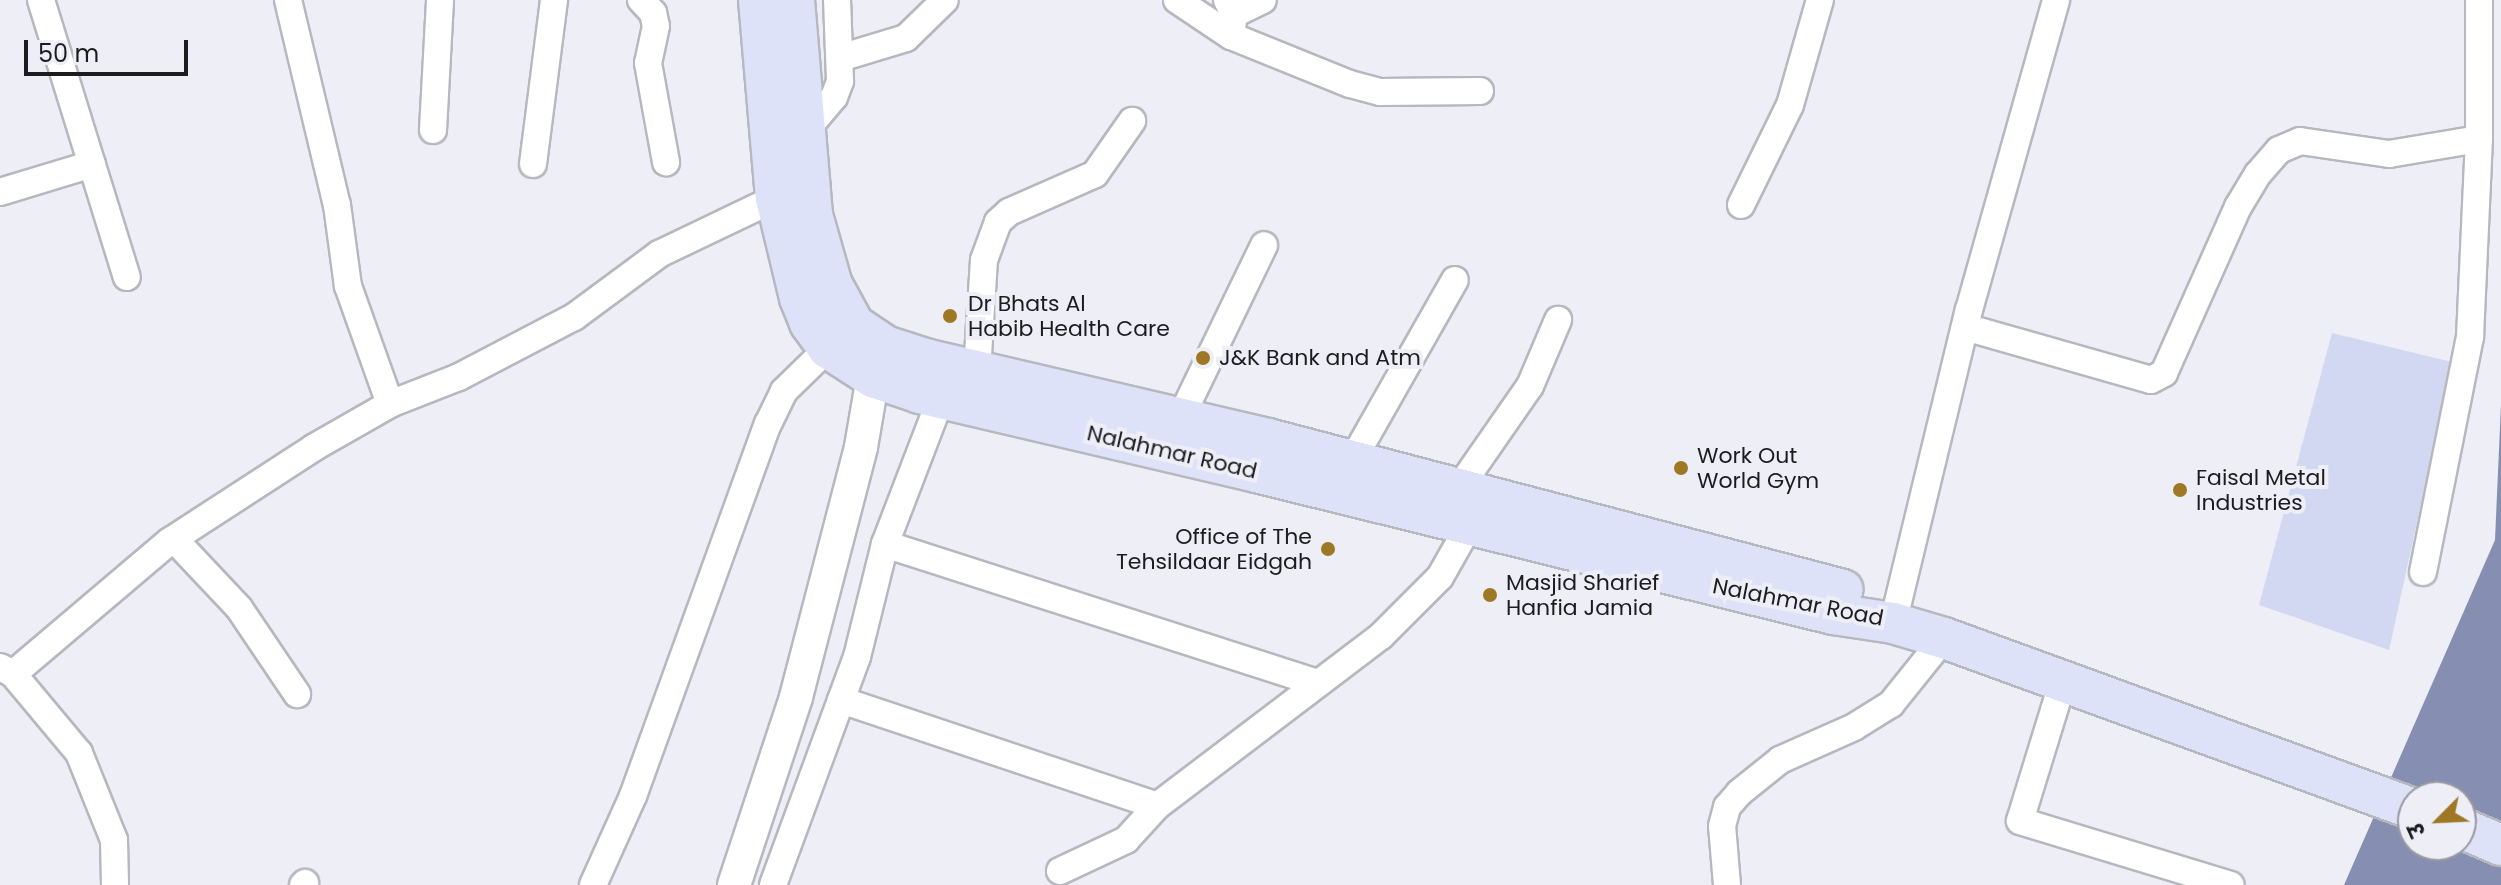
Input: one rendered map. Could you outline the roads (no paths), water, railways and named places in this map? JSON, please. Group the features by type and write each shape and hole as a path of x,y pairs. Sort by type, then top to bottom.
{"main road":[{"name":"Nalahmar Road","path":"759,0 776,198 800,298 810,323 828,348 879,362 977,371 1459,488 1840,588 1893,623"},
{"name":"Nalahmar Road","path":"794,0 812,215 832,285 879,362 941,398 1833,614 1893,623"},
{"path":"1893,623 1944,638 2397,803"},
{"path":"2477,835 2501,845"}],"street":[{"path":"41,0 127,277"},
{"path":"288,0 337,205 348,286 390,404"},
{"path":"433,130 440,0"},
{"path":"533,164 554,0"},
{"path":"641,0 653,13 656,26 648,63 666,162"},
{"path":"806,130 834,97 840,81 837,0"},
{"path":"840,58 906,38 945,0"},
{"path":"1177,0 1231,17 1350,84 1380,92 1480,91"},
{"path":"1231,17 1263,0"},
{"path":"1741,205 1790,105 1820,0"},
{"path":"1893,623 1965,327 2056,0"},
{"path":"2423,572 2470,337 2479,139 2479,0"},
{"path":"977,371 984,260 998,222 1009,212 1095,174 1132,121"},
{"path":"1965,327 2151,380 2164,373 2238,207 2258,174 2279,150 2300,141 2389,154 2479,139"},
{"path":"0,192 92,164"},
{"path":"115,885 114,840 79,753 65,731 7,670 174,539 313,448 390,404 449,382 574,317 659,254 776,198"},
{"path":"1180,419 1264,245"},
{"path":"1352,461 1455,280"},
{"path":"1459,488 1530,386 1558,320"},
{"path":"593,885 633,796 768,424 784,391 828,348"},
{"path":"734,885 796,697 861,447 879,362"},
{"path":"773,885 857,657 885,544 941,398"},
{"path":"1051,878 1126,840 1157,806 1381,636 1440,577 1469,526"},
{"path":"174,539 239,608 297,694"},
{"path":"885,544 1317,683"},
{"path":"1727,885 1722,855 1722,826 1727,807 1739,793 1780,760 1854,727 1891,704 1944,638"},
{"path":"2063,681 2020,821 2231,885"},
{"path":"841,700 1157,806"}],"place":[{"name":"Dr Bhats Al Habib Health Care","path":"950,316"},
{"name":"J&K Bank and Atm","path":"1203,358"},
{"name":"Work Out World Gym","path":"1681,468"},
{"name":"Faisal Metal Industries","path":"2180,490"},
{"name":"Office of The Tehsildaar Eidgah","path":"1328,549"},
{"name":"Masjid Sharief Hanfia Jamia","path":"1490,595"}]}
